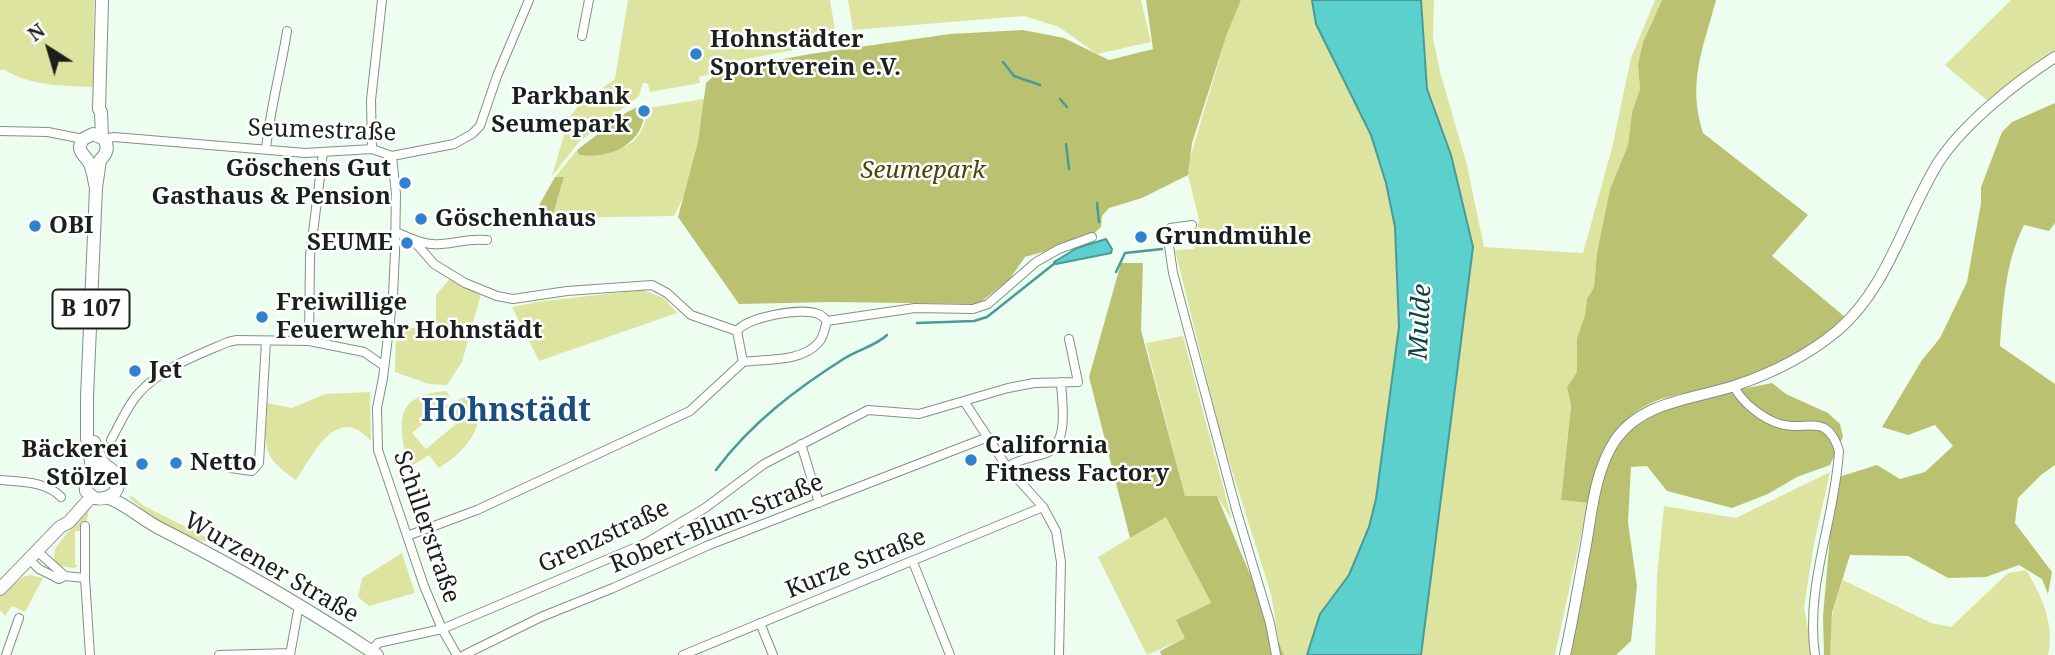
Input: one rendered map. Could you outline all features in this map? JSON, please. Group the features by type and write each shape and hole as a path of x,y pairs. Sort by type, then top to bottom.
{"main road":[{"name":"Wurzener Straße","path":"94,160 82,156 92,139 101,112 102,0"},
{"path":"1565,655 1597,482 1611,446 1623,430 1646,413 1753,379 1804,353 1846,323 1887,264 1947,150 2012,88 2055,57"},
{"name":"Wurzener Straße","path":"92,139 107,150 94,160"},
{"name":"Wurzener Straße","path":"94,160 96,188 88,430 99,467 116,476 113,492 143,518 299,605 374,653"},
{"name":"Wurzener Straße","path":"0,589 60,527 62,519 88,492 85,477 99,467"},
{"path":"88,492 101,500 113,492"}],"street":[{"path":"372,149 371,100 382,0"},
{"name":"Seumestraße","path":"92,139 124,138 323,153 372,149 392,156 445,147 460,142 477,130 529,0"},
{"path":"582,36 589,0"},
{"path":"266,149 270,112 283,64 287,31"},
{"path":"0,131 48,132 92,139"},
{"path":"309,341 310,256 323,153"},
{"name":"Schillerstraße","path":"392,156 396,194 393,295 377,408 377,450 442,629 457,655"},
{"path":"1192,225 1175,226 1167,232 1173,273 1236,509 1270,623 1276,655"},
{"path":"396,232 427,244 467,238 487,240"},
{"path":"743,362 737,331 741,325 772,314 817,313 827,320 915,308 974,309 988,304 1036,262 1059,248 1092,237"},
{"path":"413,240 434,264 465,283 497,296 513,299 567,291 652,285 667,293 691,315 737,331"},
{"path":"407,536 477,510 690,411 743,362 801,355 811,350 821,340 827,320"},
{"path":"1007,467 1018,460 1047,453 1062,433 1061,382 1078,382 1069,339"},
{"path":"230,468 252,471 259,463 266,341"},
{"path":"111,439 138,394 161,375 228,342 309,341 364,352 384,366"},
{"name":"Grenzstraße","path":"374,653 378,643 385,640 442,629 646,543 705,508 751,471 868,410 919,414 1008,388 1061,382"},
{"path":"1734,386 1744,400 1781,425 1807,424 1821,427 1835,439 1839,451 1814,585 1812,638 1815,655"},
{"path":"964,401 1007,467 1043,507 1056,531 1059,545 1059,655"},
{"name":"Robert-Blum-Straße","path":"464,655 541,617 709,545 988,437"},
{"path":"800,444 819,503"},
{"path":"0,480 40,484 54,489 61,497"},
{"name":"Kurze Straße","path":"683,655 1043,507"},
{"path":"85,526 90,655"},
{"path":"34,556 48,575 59,579 65,576 85,578"},
{"path":"913,562 950,655"},
{"path":"219,655 290,654 299,605"},
{"path":"6,655 19,618"},
{"path":"760,624 773,655"}],"green space":[{"path":"0,0 94,0 93,87 26,80 0,70"},
{"name":"Hohnstädter Sportverein e.V.","path":"628,0 830,0 837,42 708,66 710,74 699,77 700,83 650,92 648,84 643,83 639,96 579,142 552,176 569,118 579,105 615,79"},
{"path":"848,0 1141,0 1151,42 1097,54 1059,27 1024,16 853,30"},
{"name":"Seumepark","path":"1146,0 1241,0 1227,34 1192,143 1188,175 1142,198 1109,208 1102,216 1101,227 1088,239 1025,257 1009,280 978,304 739,304 678,217 698,142 706,83 719,71 810,54 950,34 1023,30 1064,38 1109,60 1153,49"},
{"path":"1241,0 1312,0 1316,24 1371,135 1386,183 1395,227 1399,327 1376,499 1369,527 1349,575 1320,614 1307,655 1284,655 1280,649 1271,594 1221,436 1175,250 1194,249 1199,220 1188,175 1190,158 1227,34"},
{"path":"1421,0 1434,0 1433,38 1467,165 1484,247 1583,253 1612,148 1631,58 1655,0 1662,0 1643,42 1638,64 1640,89 1632,112 1628,145 1610,189 1597,253 1594,287 1587,299 1577,338 1577,372 1567,387 1571,406 1561,500 1588,503 1555,655 1421,655 1473,247 1451,155 1427,89"},
{"path":"1662,0 1716,0 1702,50 1697,81 1696,98 1703,133 1808,215 1772,256 1845,317 1802,350 1753,375 1644,406 1619,427 1610,440 1597,470 1588,503 1561,500 1571,406 1567,387 1577,372 1577,338 1587,299 1594,287 1597,253 1610,189 1628,145 1632,112 1640,89 1638,64 1643,42"},
{"path":"2011,0 2055,0 2055,52 1989,102 1945,65"},
{"path":"796,84 690,184 674,216 552,218 564,177 555,177 577,150 579,155 583,156 627,146 640,133 649,108"},
{"path":"2055,103 2055,223 2049,231 2024,225 2009,269 2000,346 2055,384 2055,465 2018,498 2015,523 2052,572 2048,594 2042,579 2019,565 1986,577 1948,578 1908,556 1850,555 1832,613 1830,655 1824,655 1823,616 1835,478 1877,465 1900,479 1925,472 1953,446 1935,425 1908,435 1882,427 1922,360 1940,338 1967,282 1981,203 1981,187 2002,132 2012,122"},
{"path":"644,104 641,128 626,145 604,154 579,155 577,150 627,112"},
{"path":"555,177 564,177 552,218 537,209"},
{"path":"1121,263 1143,263 1141,330 1185,496 1217,496 1284,655 1161,655 1160,651 1185,638 1176,620 1211,603 1166,517 1130,538 1089,377"},
{"path":"451,277 481,294 462,362 447,385 429,384 395,372 396,328 436,328 436,295"},
{"path":"643,290 664,298 677,313 539,361 512,307 543,301"},
{"path":"1183,336 1232,520 1217,496 1185,497 1146,343"},
{"path":"1772,383 1786,394 1828,413 1840,424 1843,437 1830,465 1797,477 1768,494 1732,508 1667,491 1647,466 1631,467 1628,522 1637,586 1631,641 1616,655 1571,655 1605,468 1612,451 1635,423 1692,399"},
{"path":"446,391 450,396 427,415 429,419 412,433 426,449 456,424 442,407 469,395 476,405 478,416 472,437 457,455 439,468 429,455 407,469 402,426 407,406 427,394"},
{"path":"370,392 371,441 353,428 335,430 327,436 296,480 275,463 267,448 267,403 292,408 325,394"},
{"path":"1830,472 1804,607 1813,655 1655,655 1657,575 1664,506 1736,518"},
{"path":"132,496 144,506 214,541 195,539 182,534 157,519 129,497"},
{"path":"87,509 87,520 81,531 75,531 75,564 78,566 60,566 54,559 55,549"},
{"path":"1166,516 1211,604 1185,638 1147,655 1098,557"},
{"path":"402,553 415,593 369,606 358,597 362,578"},
{"path":"2026,570 2046,611 2050,633 2048,655 1830,655 1830,627 1843,580 1931,623 1951,627 2008,573"},
{"path":"30,575 43,578 25,612 12,606 5,616 0,610 0,596 23,577"}],"water":[{"name":"Mulde","path":"1312,0 1421,0 1427,89 1451,155 1473,247 1421,655 1307,655 1320,614 1349,575 1369,527 1376,499 1399,327 1395,227 1386,183 1371,135 1316,24"},
{"path":"1106,239 1112,249 1111,253 1056,264 1054,262 1077,248"}],"waterway":[{"path":"1003,62 1014,76 1040,85"},
{"path":"1060,99 1067,107"},
{"path":"1066,144 1069,169"},
{"path":"1097,203 1099,222"},
{"path":"1116,272 1125,253 1162,249"},
{"path":"917,323 974,321 987,317 1055,263"},
{"path":"716,470 759,422 792,395 845,358 887,335"}],"place":[{"name":"Hohnstädter Sportverein e.V.","path":"696,54"},
{"name":"Parkbank Seumepark","path":"644,111"},
{"name":"Göschens Gut Gasthaus & Pension","path":"405,183"},
{"name":"Göschenhaus","path":"421,219"},
{"name":"OBI","path":"35,226"},
{"name":"Grundmühle","path":"1141,237"},
{"name":"SEUME","path":"407,243"},
{"name":"Freiwillige Feuerwehr Hohnstädt","path":"262,317"},
{"name":"Jet","path":"135,371"},
{"name":"California Fitness Factory","path":"971,460"},
{"name":"Netto","path":"176,463"},
{"name":"Bäckerei Stölzel","path":"142,464"}],"district":[{"name":"Hohnstädt","path":"506,412"}]}
